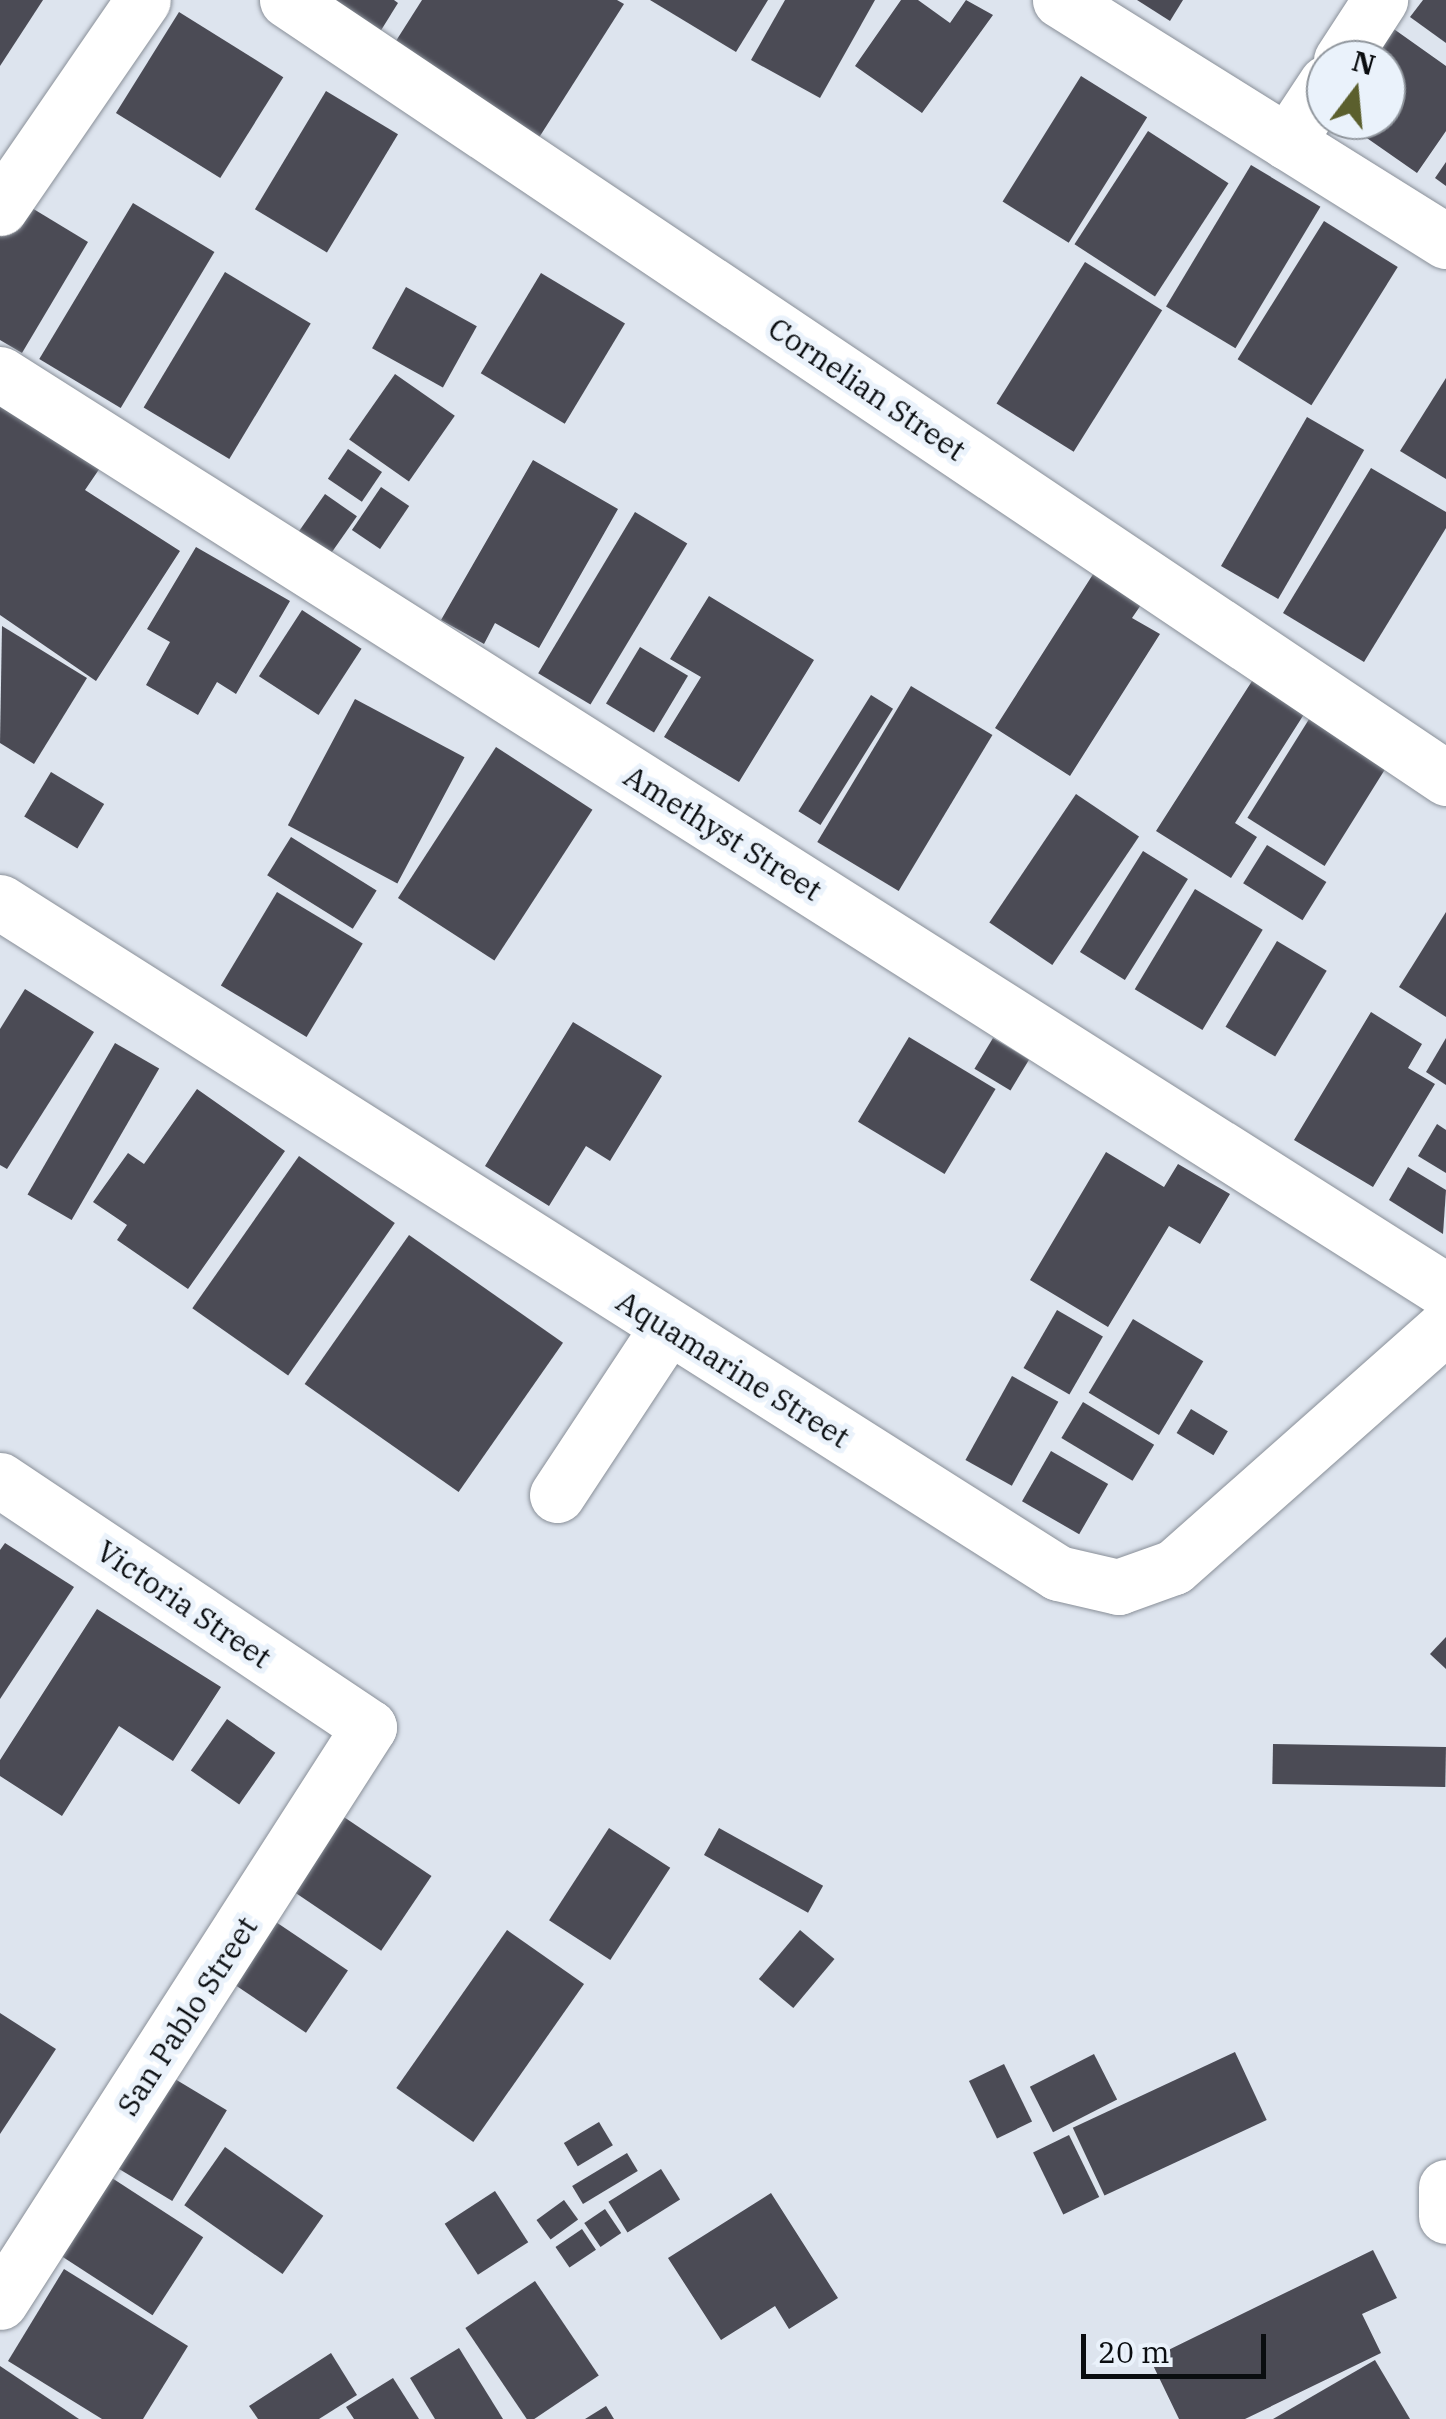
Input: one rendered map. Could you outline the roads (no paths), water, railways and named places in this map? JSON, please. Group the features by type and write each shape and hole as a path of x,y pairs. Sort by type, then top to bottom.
{"street":[{"path":"0,208 143,0"},
{"name":"Cornelian Street","path":"287,0 1446,778"},
{"path":"1060,0 1446,241"},
{"path":"1354,40 1380,0"},
{"path":"1287,142 1306,113"},
{"name":"Amethyst Street","path":"0,374 1446,1291"},
{"name":"Aquamarine Street","path":"0,902 1058,1573 1118,1587 1174,1567 1446,1326"},
{"path":"557,1495 667,1328"},
{"name":"Victoria Street","path":"0,1480 369,1727"},
{"name":"San Pablo Street","path":"0,2302 369,1727"},
{"path":"1446,2187 1446,2216"}]}
